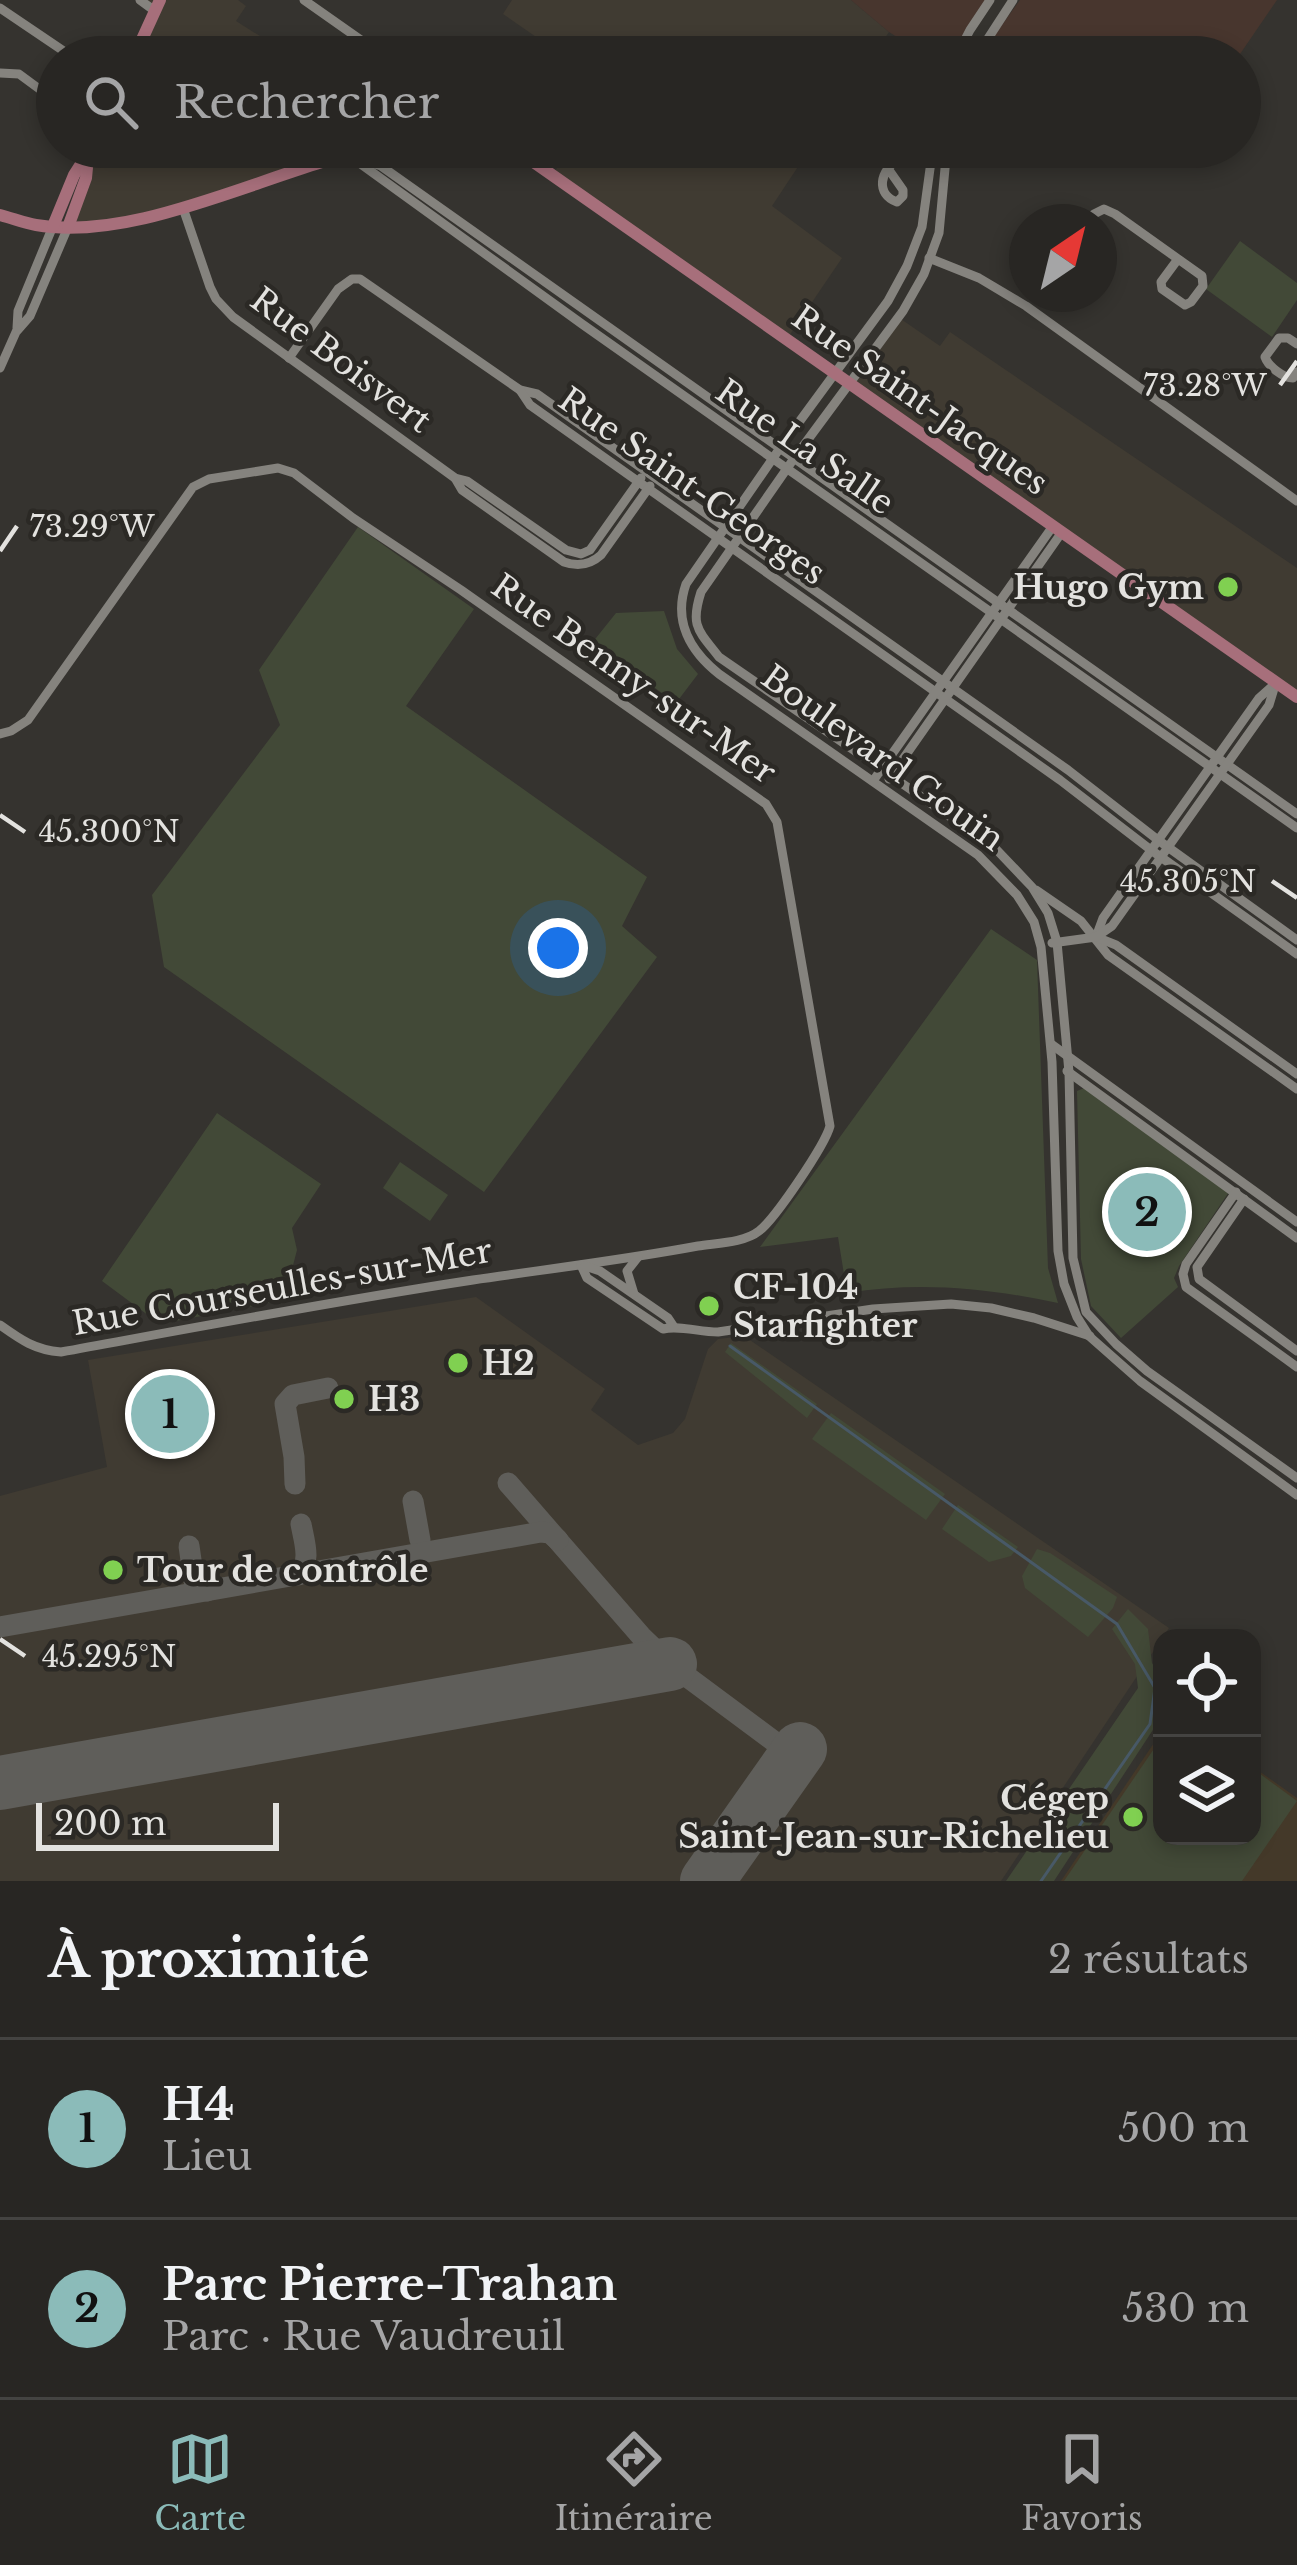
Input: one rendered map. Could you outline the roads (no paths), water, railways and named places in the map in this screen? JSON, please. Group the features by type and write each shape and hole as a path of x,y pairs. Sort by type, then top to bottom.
{"main road":[{"path":"143,36 157,5"},
{"path":"53,226 79,168"},
{"path":"68,227 88,168"},
{"path":"0,215 37,225 111,223 183,208 304,168"},
{"name":"Rue Saint-Jacques","path":"543,168 1297,697"}],"street":[{"path":"140,0 157,5"},
{"path":"304,0 355,36"},
{"path":"968,36 991,0"},
{"path":"989,36 1013,0"},
{"path":"0,8 41,36"},
{"path":"976,21 992,31"},
{"path":"0,73 19,74 36,86"},
{"name":"Rue La Salle","path":"384,168 582,324 890,541 1111,689 1297,828"},
{"path":"930,168 922,227 888,301 686,584 680,600 682,626 691,644 702,636 694,614 701,592 904,311 939,233 945,168"},
{"name":"Rue Boisvert","path":"183,208 216,298 233,317 564,562 575,566 583,559 651,475"},
{"path":"1117,218 1178,259 1204,281 1184,305 1162,289 1161,282 1178,259"},
{"path":"0,368 53,226"},
{"path":"14,336 30,316 68,227"},
{"name":"Rue La Salle","path":"478,242 590,313 795,457 1000,611"},
{"path":"912,253 979,278 1009,296"},
{"name":"Rue Saint-Georges","path":"289,358 338,289 360,279 651,475 724,528 735,543 1064,775 1265,924 1297,954"},
{"path":"1034,312 1297,501"},
{"path":"582,324 590,313"},
{"path":"0,333 14,336"},
{"path":"1297,344 1279,338 1265,357 1287,378 1297,373"},
{"name":"Rue La Salle","path":"688,398 695,387"},
{"name":"Rue Saint-Georges","path":"520,390 530,405 643,486 717,538 735,543"},
{"name":"Rue Benny-sur-Mer","path":"0,734 28,720 193,487 209,479 278,468 294,473 758,796 776,822 826,1098 827,1135 757,1233 581,1264"},
{"path":"878,785 1058,529"},
{"name":"Rue La Salle","path":"890,541 898,530"},
{"name":"Boulevard Gouin","path":"702,636 719,657 987,843 1032,886 1058,942 1069,1072 1073,1258 1086,1312 1148,1371 1297,1478"},
{"name":"Boulevard Gouin","path":"691,644 706,664 730,682 978,855 1017,895 1034,922 1040,944 1052,1061 1058,1251 1077,1317 1089,1336 1140,1381 1297,1495"},
{"path":"730,682 738,670"},
{"path":"1096,937 1103,918 1159,849 1259,698 1276,682"},
{"name":"Rue La Salle","path":"1218,765 1297,814"},
{"path":"978,855 987,843"},
{"path":"1032,886 1096,937 1116,945 1297,1089"},
{"name":"Rue Saint-Georges","path":"1265,924 1297,940"},
{"path":"1040,944 1096,937"},
{"path":"1204,1016 1297,1074"},
{"path":"1051,1044 1297,1222"},
{"path":"1052,1061 1297,1238"},
{"path":"1146,1128 1154,1118"},
{"path":"1247,1185 1186,1264 1186,1287 1297,1367"},
{"path":"1239,1196 1197,1267 1198,1276 1297,1351"},
{"path":"638,1257 627,1279 638,1302"},
{"path":"581,1264 587,1278 668,1318 674,1327 698,1332 873,1309 951,1304 1012,1313 1115,1344"},
{"name":"Rue Courseulles-sur-Mer","path":"0,1325 28,1345 61,1352 581,1264"},
{"path":"1184,1278 1198,1276"},
{"path":"1140,1381 1148,1371"},
{"path":"1213,1434 1221,1424"},
{"path":"1242,1456 1250,1444"}],"waterway":[{"path":"730,1346 1117,1624 1155,1688 1150,1724 1041,1881"}],"place":[{"name":"Hugo Gym","path":"1228,587"},
{"name":"Parc Pierre-Trahan","path":"1147,1212"},
{"name":"CF-104 Starfighter","path":"709,1306"},
{"name":"H2","path":"458,1363"},
{"name":"H3","path":"344,1399"},
{"name":"H4","path":"170,1414"},
{"name":"Tour de contrôle","path":"113,1570"},
{"name":"Cégep Saint-Jean-sur-Richelieu","path":"1133,1817"}]}
